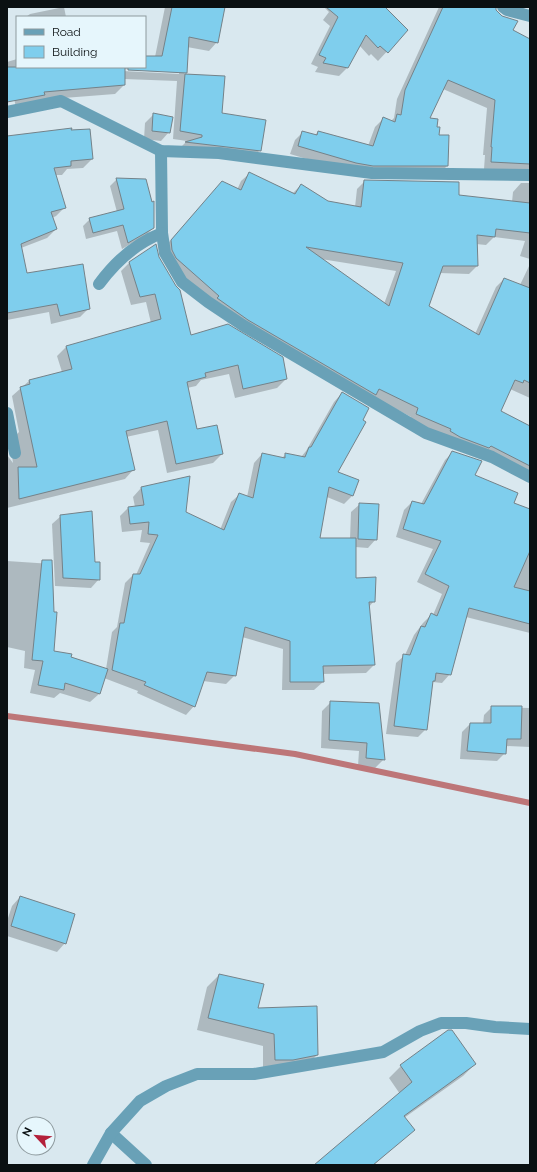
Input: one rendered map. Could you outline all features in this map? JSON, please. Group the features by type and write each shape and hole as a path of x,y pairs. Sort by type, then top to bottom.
{"street":[{"path":"503,7 507,10 530,16"},
{"path":"7,112 61,101 161,151 219,153 372,173 530,175"},
{"path":"161,151 162,233 166,253 182,282 208,302 313,367 426,433 492,457 530,477"},
{"path":"99,284 112,266 128,252 145,239 162,233"},
{"path":"7,413 15,453"},
{"path":"93,1165 111,1133 140,1101 166,1086 197,1074 254,1074 383,1052 420,1030 441,1023 466,1023 495,1027 530,1029"},
{"path":"111,1133 146,1165"}],"building":[{"path":"172,7 225,7 218,43 189,37 187,73 128,70 128,68 146,68 146,56 162,56"},
{"path":"326,7 385,7 408,30 388,53 380,46 378,48 366,35 348,68 323,63 326,58 319,55 338,17"},
{"path":"443,7 496,7 496,10 502,16 518,21 513,30 530,39 530,164 491,162 495,100 448,80 430,118 438,119 437,127 440,127 439,135 449,135 448,166 373,166 356,163 298,146 302,131 317,135 318,131 373,146 383,117 395,122 397,114 401,115 405,90"},
{"path":"7,67 125,68 125,85 44,92 45,95 7,102"},
{"path":"185,74 225,76 222,113 266,120 261,151 185,142 202,137 202,135 180,131"},
{"path":"153,113 173,117 170,133 152,131"},
{"path":"72,128 71,130 90,129 93,159 71,161 71,166 54,168 66,208 51,212 57,229 21,244 27,273 83,264 90,309 60,316 57,304 7,313 7,136"},
{"path":"249,172 295,194 301,184 328,201 361,207 364,180 459,182 459,195 530,203 530,233 496,229 495,237 477,235 478,266 443,266 429,306 479,335 504,278 530,288 530,383 524,380 523,383 515,380 501,411 530,426 530,466 491,446 489,448 460,437 450,431 451,429 416,414 418,408 379,389 376,395 248,320 217,298 219,296 176,258 172,250 171,240 222,181 241,190","holes":["306,247 403,263 389,306"]},
{"path":"116,178 146,179 152,202 154,201 154,228 128,243 123,225 93,233 89,218 124,209"},
{"path":"156,244 159,257 176,286 180,290 191,335 228,324 283,357 287,379 243,389 238,365 205,373 206,377 187,382 197,429 217,425 223,454 176,464 167,421 126,431 135,470 19,499 18,467 37,467 20,387 30,384 29,380 72,369 66,346 161,319 155,294 140,297 129,262"},
{"path":"342,392 369,408 363,420 366,422 338,472 359,480 353,496 329,487 320,538 356,538 356,578 376,577 375,602 369,602 375,665 323,666 324,682 290,682 290,641 245,627 236,676 207,672 195,707 144,685 146,682 112,670 120,623 124,623 133,574 140,574 158,535 148,534 149,522 130,524 128,507 144,505 141,487 190,476 186,512 224,530 239,493 253,498 262,453 285,458 285,453 305,457 309,447 311,447"},
{"path":"452,451 482,461 475,475 518,493 514,503 530,509 530,551 514,587 530,591 530,624 469,608 451,675 436,673 435,681 433,681 427,730 394,726 403,654 410,655 421,626 425,627 431,613 437,616 449,586 425,574 441,541 403,529 412,501 424,504"},
{"path":"359,503 379,504 377,540 358,539"},
{"path":"92,511 95,562 100,562 100,580 63,578 60,515"},
{"path":"42,560 52,560 54,612 57,612 54,651 72,654 71,657 108,669 100,694 65,683 64,690 38,685 43,661 32,660"},
{"path":"330,701 379,703 385,760 366,758 367,743 329,740"},
{"path":"491,706 522,706 521,739 507,739 506,754 467,751 470,723 491,723"},
{"path":"20,896 75,914 66,944 11,926"},
{"path":"219,974 264,984 258,1008 317,1006 318,1055 293,1060 275,1060 274,1034 208,1018"},
{"path":"448,1030 452,1030 476,1064 404,1116 415,1130 373,1165 314,1165 412,1082 400,1065"}],"waterway":[{"path":"7,716 295,754 530,803"}]}
